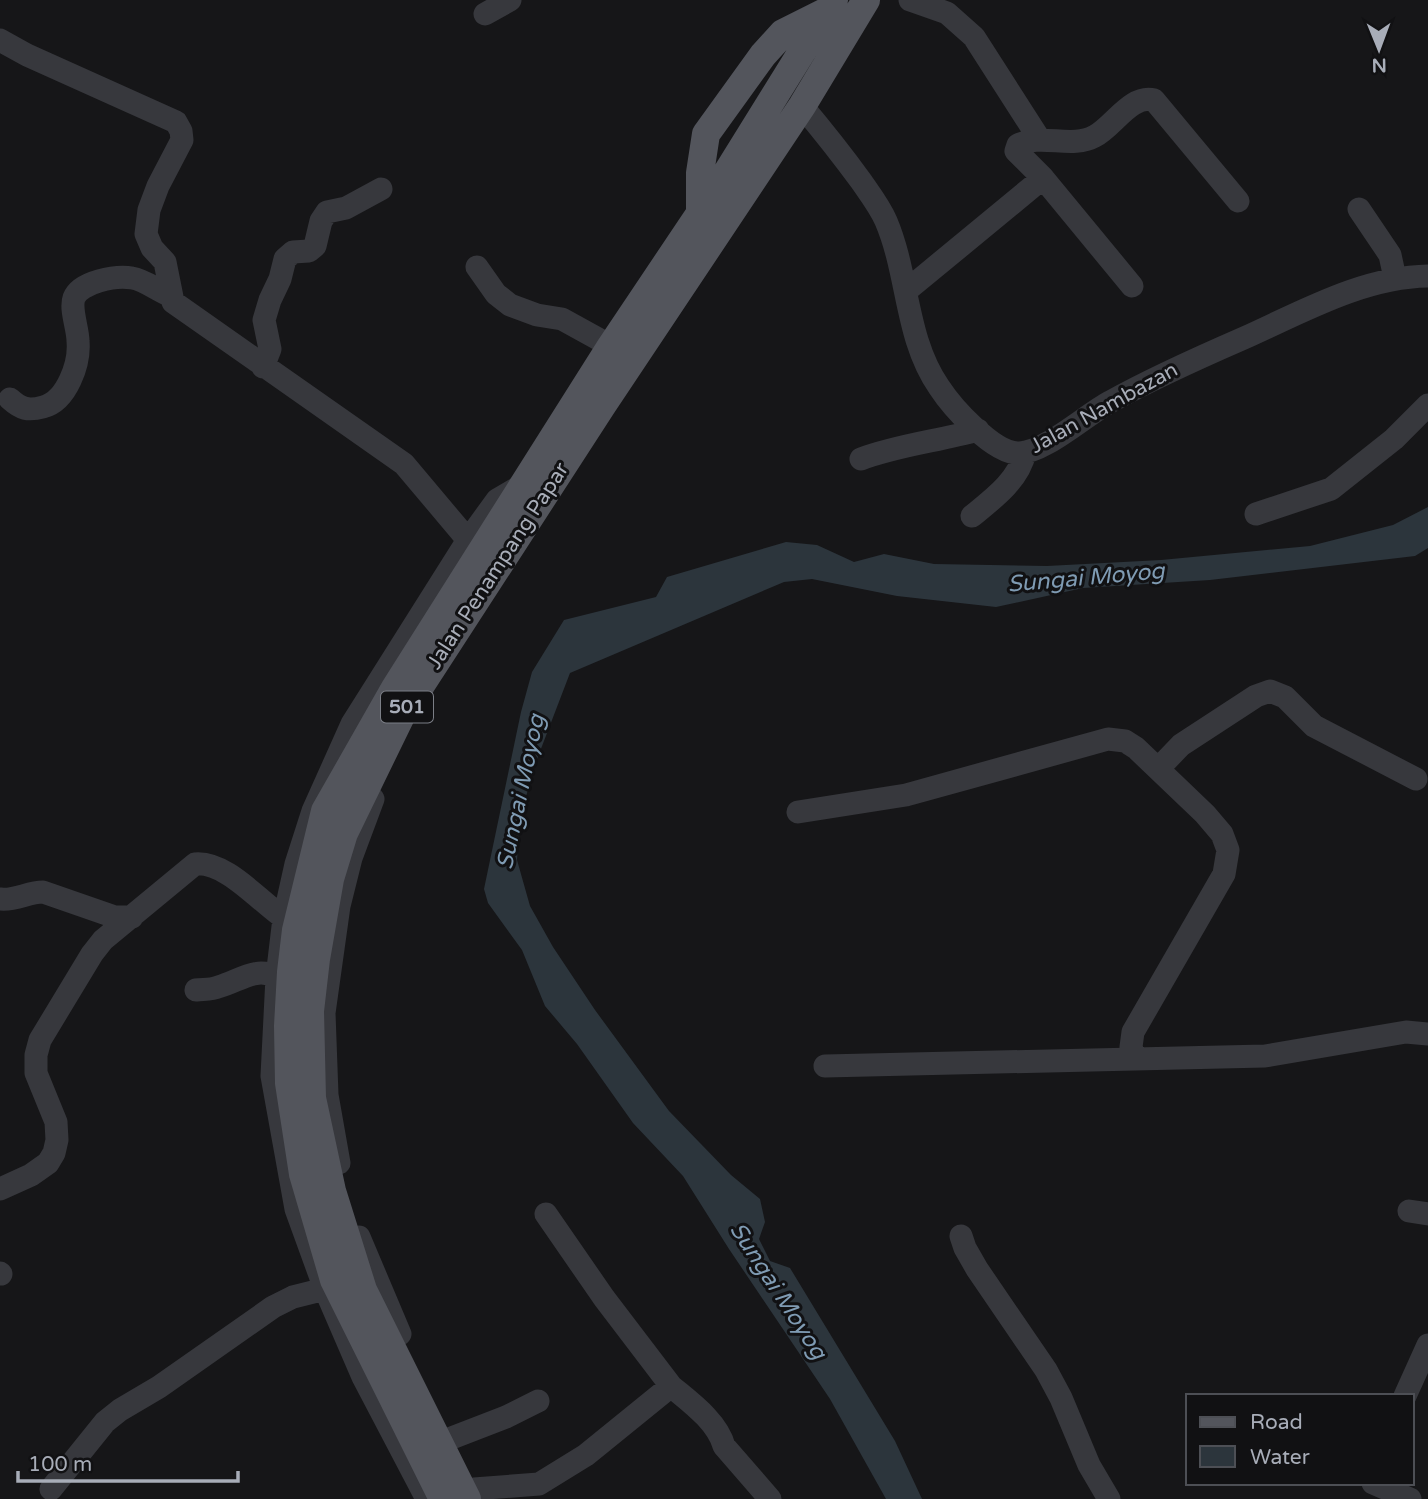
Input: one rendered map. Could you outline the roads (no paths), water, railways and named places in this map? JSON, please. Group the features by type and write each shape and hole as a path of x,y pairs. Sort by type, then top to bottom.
{"main road":[{"name":"Jalan Penampang Papar","path":"473,1496 363,1290 332,1191 312,1098 310,1011 330,879 344,833 401,716 587,428 802,106 866,0"},
{"name":"Jalan Penampang Papar","path":"443,1499 334,1280 303,1174 289,1083 290,972 296,930 325,811 395,688 611,346 723,179 831,5"},
{"path":"700,214 700,173 706,134 763,55 783,33 831,5"},
{"path":"723,179 732,180 739,177 784,132"}],"street":[{"path":"485,14 510,0"},
{"path":"910,0 947,13 974,37 1040,141"},
{"path":"0,40 27,55 176,122 182,140 158,186 149,210 146,234 152,248 165,262 171,296 179,308 404,464 468,540"},
{"path":"1132,286 1043,178 1018,153 1016,148 1022,142 1095,136 1137,102 1146,98 1154,100 1238,201"},
{"name":"Jalan Nambazan","path":"802,106 839,151 886,220 922,358 939,388 978,430 1002,450 1025,452 1056,438 1102,406 1157,375 1317,304 1395,278 1428,275"},
{"path":"906,291 1043,178"},
{"path":"263,366 270,349 264,332 264,320 285,259 293,253 309,251 315,246 321,221 327,212 346,208 381,189"},
{"path":"1359,209 1390,256 1395,278"},
{"path":"477,267 496,294 510,305 537,315 562,320 611,346"},
{"path":"10,399 19,408 31,411 49,406 60,398 69,380 79,344 73,302 75,295 86,286 116,278 133,278 171,296"},
{"path":"656,328 653,351 539,524 393,755 355,847 339,906 324,1013 327,1095 341,1172 359,1240 473,1496 540,1484 586,1455 671,1386"},
{"path":"1256,514 1331,489 1394,439 1428,405"},
{"path":"861,459 888,449 932,442 978,430"},
{"path":"972,516 999,494 1016,474 1025,452"},
{"path":"428,1499 363,1377 325,1289 296,1209 272,1076 277,977 284,918 296,864 341,745 468,540 498,500 526,483"},
{"path":"1158,769 1181,745 1255,696 1270,691 1284,697 1314,726 1416,779"},
{"path":"798,811 906,795 1108,739 1125,741 1136,748 1222,834 1227,842 1228,862 1218,886 1133,1032 1131,1047 1135,1059"},
{"path":"0,1189 31,1175 48,1163 54,1153 57,1130 36,1073 37,1048 92,954 110,933 195,864 201,863 215,866 229,874 284,918"},
{"path":"0,899 8,900 34,892 44,892 115,917 132,916"},
{"path":"196,990 216,988 257,972 267,972 277,977"},
{"path":"825,1066 1265,1056 1406,1032 1428,1034"},
{"path":"546,1214 604,1298 671,1386 697,1408 721,1434 724,1446 770,1499"},
{"path":"961,1236 977,1269 1046,1370 1061,1398 1089,1465 1109,1499"},
{"path":"51,1489 105,1422 120,1410 159,1387 274,1307 293,1297 325,1289"},
{"path":"1406,1394 1428,1345"},
{"path":"449,1439 506,1417 538,1401"},
{"path":"1378,1485 1410,1499"}],"water":[{"name":"Sungai Moyog","path":"1428,507 1428,548 1415,556 1210,580 1083,588 996,607 897,596 812,579 784,582 570,673 534,767 520,819 517,860 530,906 553,947 595,1010 669,1111 731,1175 760,1199 765,1222 759,1239 770,1261 790,1268 895,1441 922,1499 886,1499 830,1399 683,1176 633,1123 577,1044 545,1006 522,950 488,903 484,889 521,712 532,672 564,620 656,597 667,577 786,542 817,545 854,562 884,554 934,564 1047,566 1161,560 1310,546 1393,525"}]}
